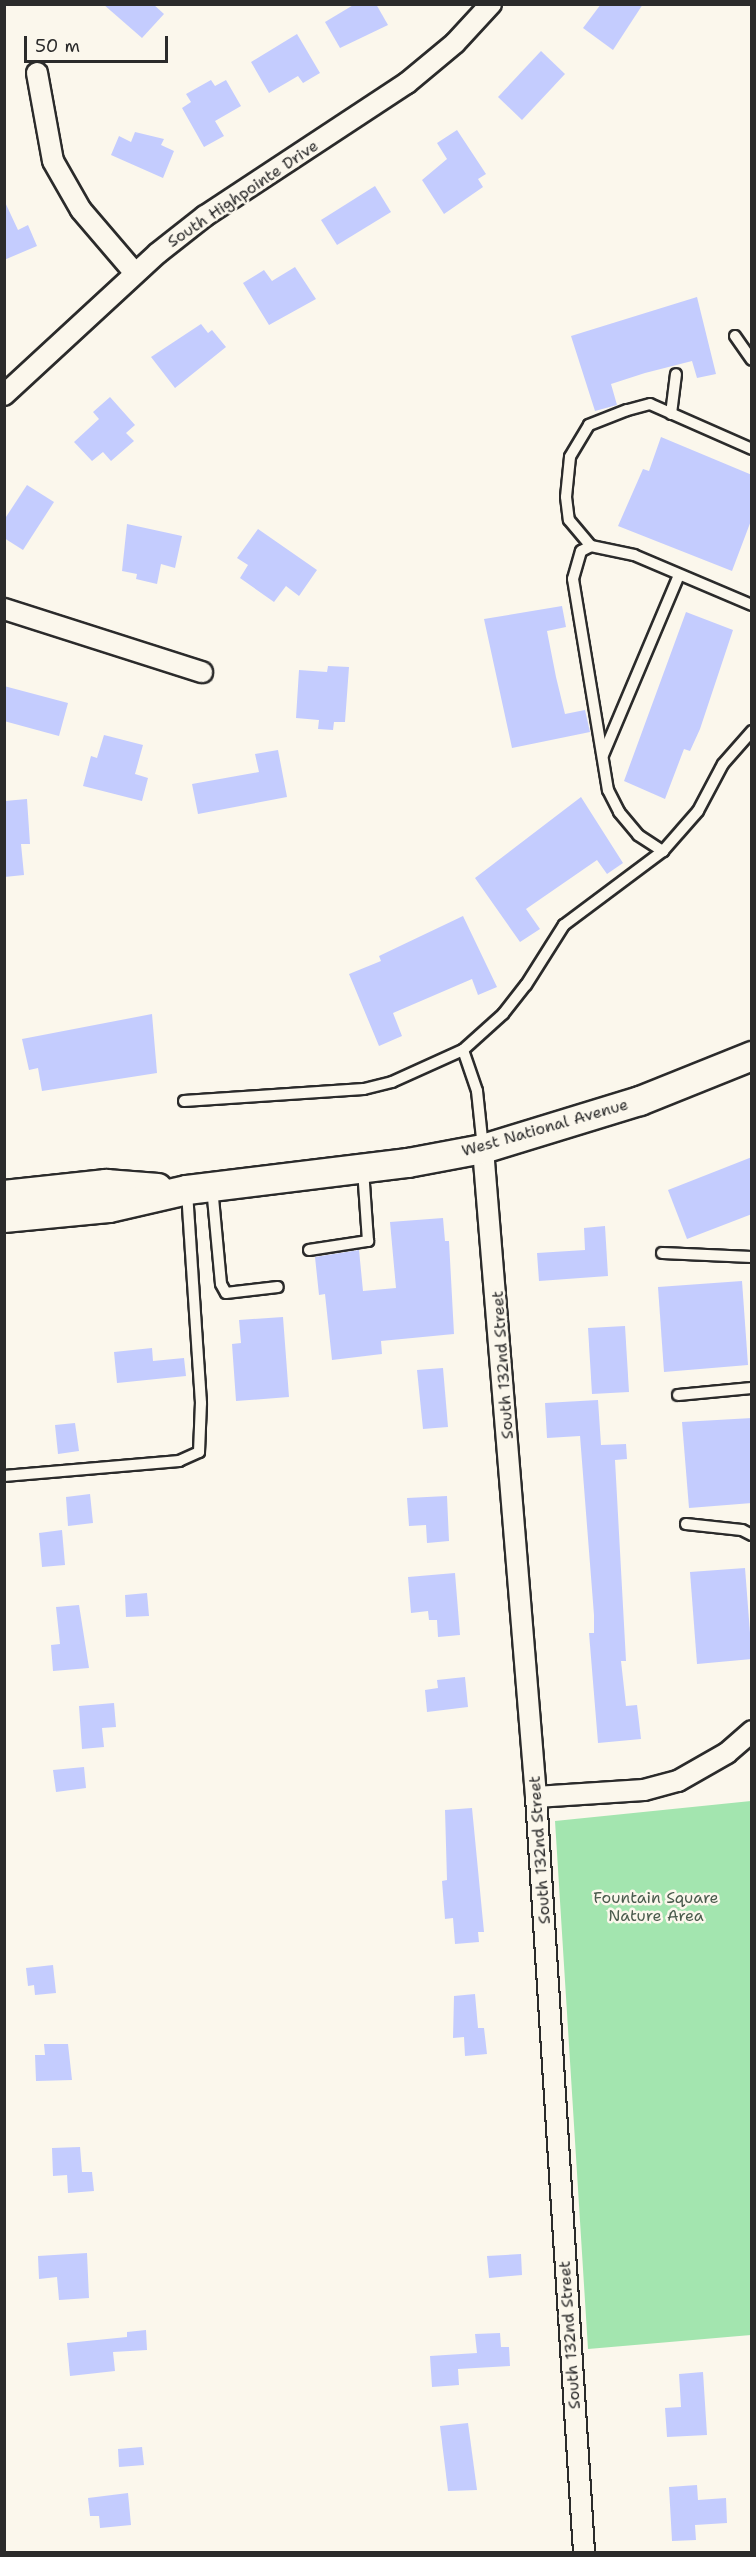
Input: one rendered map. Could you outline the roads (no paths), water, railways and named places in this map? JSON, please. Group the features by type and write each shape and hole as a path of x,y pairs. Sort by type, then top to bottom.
{"main road":[{"name":"West National Avenue","path":"4,1218 109,1208 200,1189 363,1168 483,1149 640,1101 752,1056"},
{"name":"West National Avenue","path":"4,1195 106,1184 200,1189"}],"street":[{"name":"South Highpointe Drive","path":"4,395 134,272 205,216 407,83 455,43 491,4"},
{"path":"37,73 48,144 62,180 81,210 134,272"},
{"path":"4,609 202,672"},
{"name":"South 132nd Street","path":"483,1149 492,1219 536,1797 584,2553"},
{"path":"536,1797 644,1790 678,1781 727,1753 752,1731"}],"lane":[{"path":"735,336 752,360"},
{"path":"671,414 676,374"},
{"path":"752,449 651,404 589,425 570,457 566,497 569,520 591,546 634,555 752,605"},
{"path":"591,546 581,551 573,579 608,790 619,812 638,835 663,851"},
{"path":"602,755 679,575"},
{"path":"184,1101 364,1089 392,1082 463,1050 503,1014 526,985 564,925 663,851 698,811 723,764 752,732"},
{"path":"463,1050 477,1090 483,1149"},
{"path":"309,1250 368,1240 363,1168"},
{"path":"200,1189 221,1284 226,1293 278,1287"},
{"path":"4,1476 179,1461 199,1452 201,1403 200,1189"},
{"path":"662,1253 752,1257"},
{"path":"678,1395 752,1388"},
{"path":"686,1524 742,1530 752,1535"}],"park label":[{"name":"Fountain Square Nature Area","path":"656,1907"}]}
